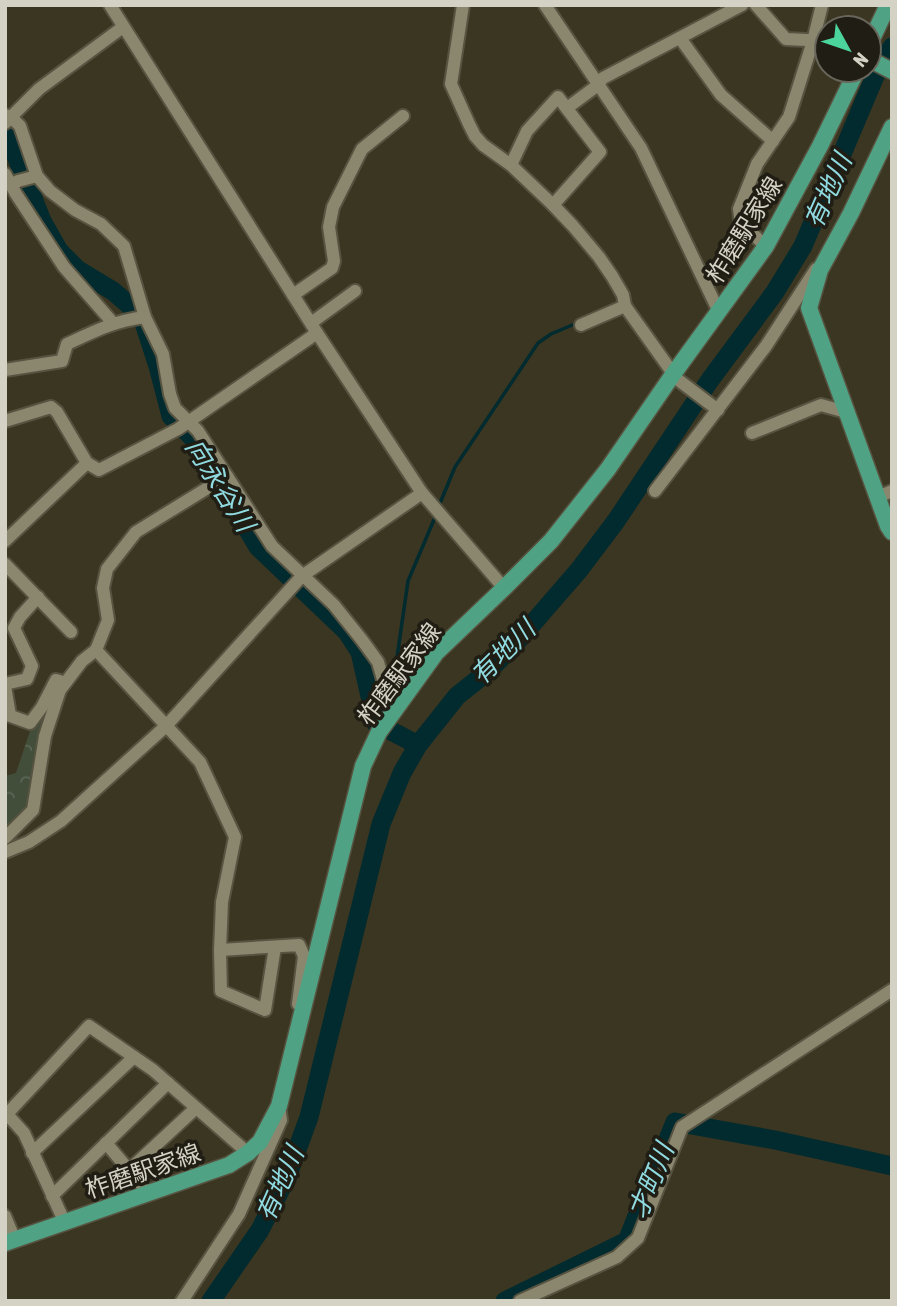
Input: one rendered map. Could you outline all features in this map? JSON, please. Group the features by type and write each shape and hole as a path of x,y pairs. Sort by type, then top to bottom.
{"main road":[{"name":"柞磨駅家線","path":"10,1242 229,1165 260,1142 279,1106 363,766 383,727 436,653 551,541 676,376 766,246 850,84"},
{"path":"892,127 820,270 809,308 843,404 885,494 888,526 892,532"}],"street":[{"path":"110,5 314,328 422,493 504,588"},
{"path":"463,5 451,84 475,135 554,205 599,257 623,295 625,306 676,376 718,410"},
{"path":"545,5 642,148 719,312"},
{"path":"567,107 594,88 603,78 742,5"},
{"path":"757,5 786,39 813,41 789,117 757,164 739,209 741,224 766,246"},
{"path":"124,27 39,89 7,119 20,126 37,176 50,191 75,210 101,224 124,246 145,317 163,354 170,394 184,425 198,431 272,546 334,605 362,640 378,662 388,697 397,706"},
{"path":"680,38 721,95 773,141"},
{"path":"511,165 527,131 558,97 600,152 554,205"},
{"path":"293,295 332,268 334,261 329,227 333,207 362,149 402,116"},
{"path":"37,176 11,187 64,267 118,321"},
{"path":"655,491 765,346 816,269 820,270"},
{"path":"5,421 51,407 57,412 87,463 99,470 184,425 314,328 355,291"},
{"path":"581,325 625,306"},
{"path":"5,370 62,361 67,344 118,321 145,317"},
{"path":"752,433 821,405 843,404"},
{"path":"5,541 87,463"},
{"path":"5,838 33,810 45,736 60,690 82,661 96,650 108,620 103,588 107,569 136,532 227,477"},
{"path":"5,852 29,842 61,821 166,726 302,576 422,493"},
{"path":"5,564 71,632"},
{"path":"38,597 14,628 32,666 27,679 5,685 8,714 30,723 42,708 56,680 65,682"},
{"path":"96,650 200,762 235,837 222,902 219,950 221,991 265,1010 275,947"},
{"path":"219,950 299,945 304,956 296,1020 299,1026"},
{"path":"520,1301 617,1258 638,1238 682,1127 892,990"},
{"path":"65,1223 24,1133 6,1113 89,1026 168,1083 248,1153"},
{"path":"32,1153 134,1057"},
{"path":"52,1196 168,1083"},
{"path":"182,1301 239,1214 281,1120 279,1106"},
{"path":"129,1171 196,1108"},
{"path":"106,1143 147,1194"},
{"path":"5,1216 10,1242"}],"green space":[{"path":"55,687 31,808 5,835 5,776 16,773 31,728"}],"waterway":[{"name":"有地川","path":"211,1301 260,1230 287,1177 309,1117 381,824 402,773 418,745 457,696 487,672 514,645 579,570 616,521 710,380 775,292 803,246 875,76 892,47"},
{"name":"向永谷川","path":"5,134 9,138 42,221 59,251 78,270 113,291 136,311 144,323 171,416 194,439 258,547 347,632 360,652 376,723 418,745"},
{"path":"438,508 455,467 538,343 577,323"},
{"path":"392,692 408,581 436,515"},
{"name":"向永谷川","path":"371,704 380,702"},
{"name":"才町川","path":"505,1301 627,1241 675,1122 775,1140 892,1166"}]}
